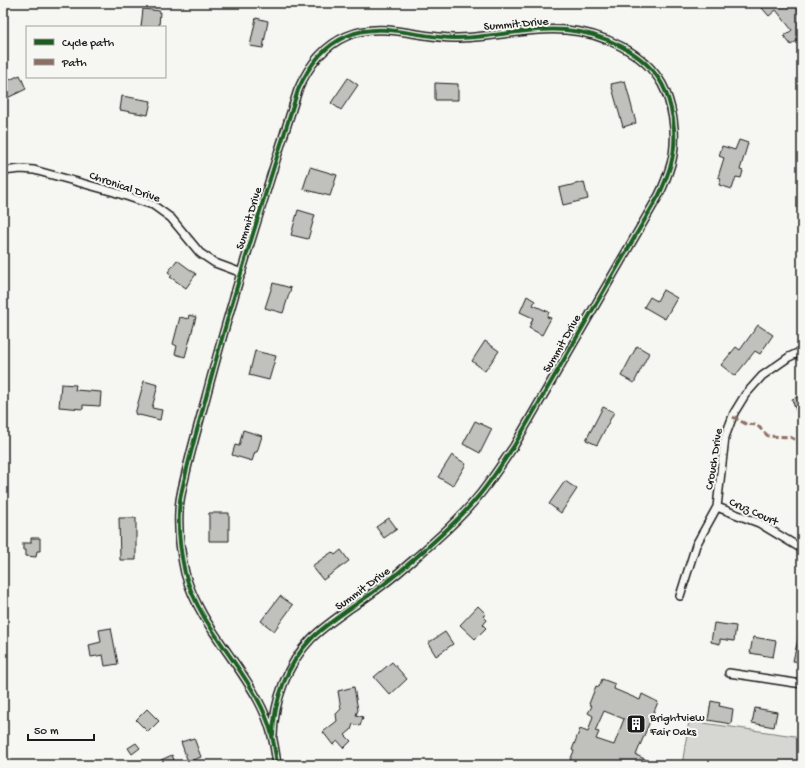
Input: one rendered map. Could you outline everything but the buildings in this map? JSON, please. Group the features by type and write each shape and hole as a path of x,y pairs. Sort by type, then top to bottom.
{"street":[{"name":"Summit Drive","path":"273,736 276,708 282,688 298,656 310,640 336,619 388,582 442,534 494,477 514,446 647,216 665,181 671,164 675,139 672,110 668,95 662,84 647,65 636,56 611,42 583,32 566,30 548,30 454,38 384,29 368,30 347,36 330,46 319,56 303,78 215,360 187,468 180,501 178,528 185,571 194,599 203,616 244,676 258,700 273,736 278,765"},
{"name":"Chronical Drive","path":"3,171 21,169 34,170 114,192 153,205 162,210 171,218 200,253 215,263 242,273"},
{"name":"Crouch Drive","path":"680,596 696,545 717,507 725,437 734,413 745,395 762,376 784,360 802,352"},
{"name":"Cruz Court","path":"717,507 759,523 802,549"},
{"path":"729,673 802,684"}],"shaded area":[{"path":"689,721 802,737 802,765 682,765"}],"marked path":[{"path":"733,417 746,424 757,425 768,436 790,437 802,443"}],"cycle path":[{"path":"273,735 276,709 283,684 295,660 311,639 320,630 368,596 405,567 448,528 490,482 514,446 659,195 669,172 673,153 674,130 668,97 662,84 644,62 621,46 594,35 552,29 468,38 441,37 400,31 373,30 347,36 331,45 317,58 302,81 250,243 216,358 190,457 179,508 181,551 185,573 191,590 208,623 249,684 266,716 271,731 277,765"}],"place":[{"name":"Brightview Fair Oaks","path":"636,724"}]}
